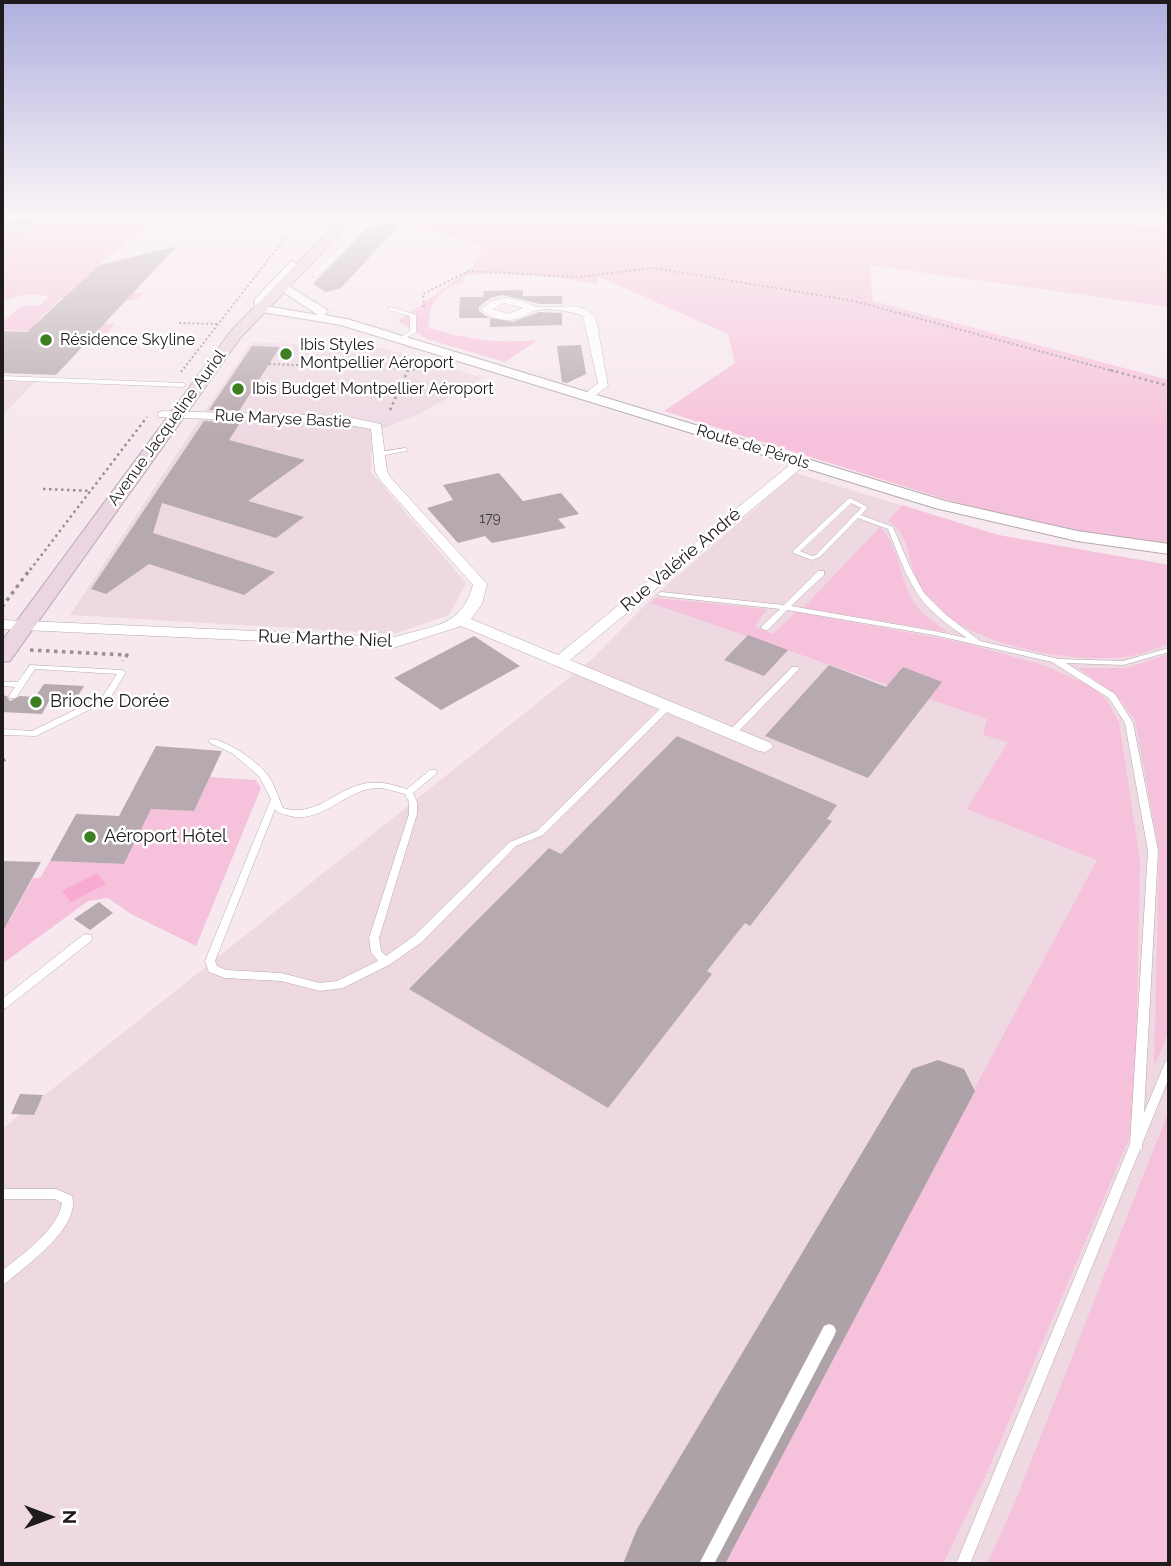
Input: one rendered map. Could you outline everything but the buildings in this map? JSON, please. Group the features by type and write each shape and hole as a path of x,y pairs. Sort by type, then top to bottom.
{"main road":[{"name":"Avenue Jacqueline Auriol","path":"2,656 7,622 162,415 213,365 270,289"},
{"name":"Avenue Jacqueline Auriol","path":"162,415 178,384 276,289"}],"street":[{"path":"253,309 270,289"},
{"path":"285,289 301,302"},
{"path":"253,309 288,298 301,302"},
{"path":"253,309 280,313 297,309 301,302"},
{"name":"Route de Pérols","path":"301,302 343,322 399,340 999,520 1077,536 1169,548"},
{"path":"529,308 581,310 591,319 604,384 587,397"},
{"name":"Route de Pérols","path":"253,309 343,322"},
{"name":"Rue Maryse Bastie","path":"162,415 368,424 379,431 380,454 386,480 480,584 475,604 463,621"},
{"name":"Rue Valérie André","path":"561,660 801,462"},
{"path":"463,621 765,747"},
{"name":"Rue Marthe Niel","path":"7,622 389,642 412,639 463,621"}],"lane":[{"path":"391,309 413,315 412,332 399,340"},
{"path":"2,378 178,384"},
{"path":"380,454 405,450"},
{"path":"846,502 864,505 859,516 816,558 795,552 846,502"},
{"path":"859,516 891,528 910,578 925,602 980,643"},
{"path":"765,628 821,573"},
{"path":"661,594 788,608 980,643 1055,660 1123,663 1169,650"},
{"path":"1055,660 1086,677 1112,696 1129,723 1153,851 1136,1147"},
{"path":"2,732 33,734 106,698 122,672 33,667 13,696"},
{"path":"732,733 795,669"},
{"path":"2,684 21,685"},
{"path":"274,801 210,961 213,969 225,974 281,977 320,987 339,985 385,962 418,939 513,844 540,834 667,707"},
{"path":"213,741 234,751 263,774 280,810 302,814 320,811 342,796 366,786 385,785 408,792 413,802 413,814 374,938 376,952 385,962"},
{"path":"408,792 433,772"},
{"path":"2,1005 87,937"},
{"path":"963,1564 1169,1065"},
{"path":"2,1194 56,1194 68,1200 69,1212 62,1224 2,1279"},
{"path":"706,1564 829,1331"}],"path":[{"path":"178,384 244,289"},
{"path":"414,326 426,326 423,295 434,289"},
{"path":"782,289 854,301 1169,386"},
{"path":"179,323 217,324"},
{"path":"269,364 425,370"},
{"path":"390,410 409,369"},
{"path":"402,383 412,384"},
{"path":"7,622 91,491 162,415"},
{"path":"43,489 91,491"},
{"path":"28,650 127,655 117,671"}],"shaded area":[{"path":"2,289 143,293 137,300 61,298 37,321 115,324 106,334 2,330 2,323 21,306 39,306 49,296 28,294 2,301"},
{"path":"446,289 433,304 429,328 483,340 538,340 505,362 427,339 398,321"},
{"path":"627,289 872,289 873,301 1169,380 1169,545 1052,527 944,499 664,411 735,363 728,334"},
{"path":"1041,289 1169,289 1169,307"},
{"path":"251,342 384,348 483,378 415,416 372,433 371,472 466,583 449,615 394,634 70,615"},
{"path":"2,381 35,382 2,416"},
{"path":"796,473 998,535 1169,565 1169,1564 2,1564 2,1129 590,661 651,599"},
{"path":"902,505 998,535 1169,565 1169,644 1129,656 1073,657 1016,647 963,627 941,613 919,587 902,536 888,521"},
{"path":"880,527 891,542 914,603 947,632 803,608"},
{"path":"656,598 767,609 755,626 773,634 796,612 961,642 1046,666 1093,687 1108,702 1119,722 1140,860 1135,1125 986,1475 943,1564 720,1564 1097,860 967,809 1008,742 983,735 987,719 651,603"},
{"path":"1169,654 1169,1031 1154,1067 1159,851 1135,720 1116,695 1078,668 1127,668"},
{"path":"210,777 256,780 261,788 196,946 131,914 108,898 88,901 2,964 2,921 9,921 33,878 40,878 50,861 124,864 146,819 138,808 194,811"},
{"path":"97,873 106,884 71,902 62,891"},
{"path":"1169,1110 1169,1564 987,1564 1015,1502"}],"taxiway":[{"path":"672,1564 938,1091"}],"place":[{"name":"Résidence Skyline","path":"46,340"},
{"name":"Ibis Styles Montpellier Aéroport","path":"286,354"},
{"name":"Ibis Budget Montpellier Aéroport","path":"238,389"},
{"name":"Brioche Dorée","path":"36,702"},
{"name":"Aéroport Hôtel","path":"90,837"}]}
